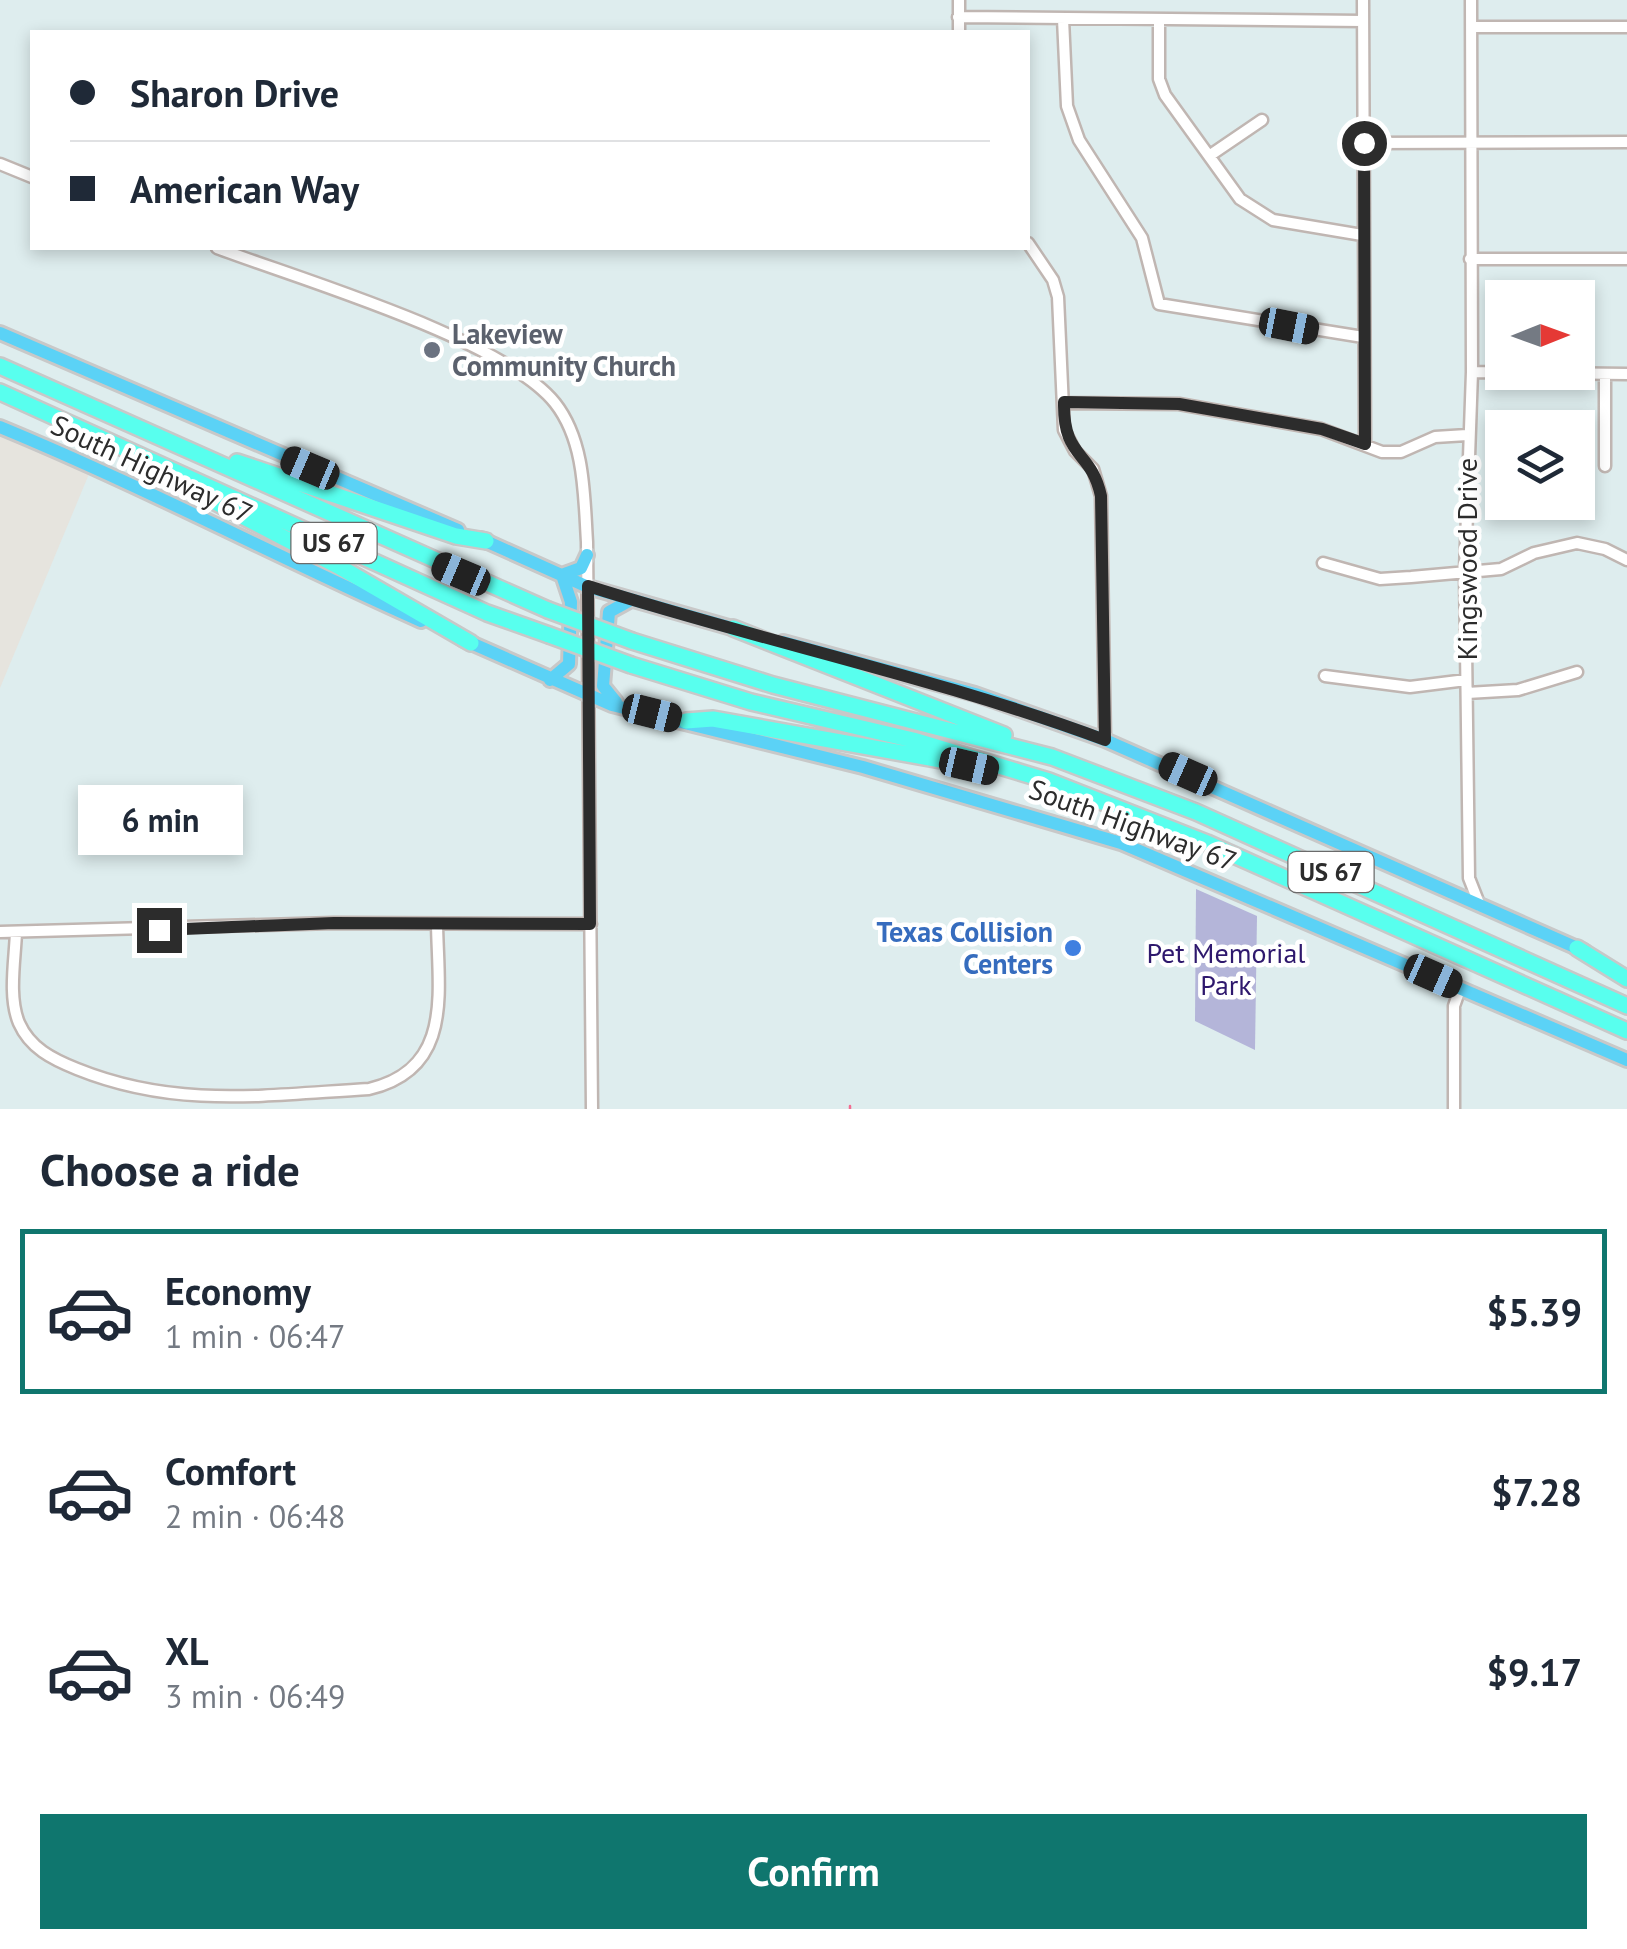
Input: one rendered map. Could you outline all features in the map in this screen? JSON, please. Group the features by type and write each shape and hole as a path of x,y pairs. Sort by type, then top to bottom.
{"highway":[{"name":"US 67","path":"0,366 548,610 632,641 772,684 1029,750 1196,812 1627,1006"},
{"name":"US 67","path":"0,392 487,613 631,665 751,702 913,740 1049,780 1206,843 1627,1032"},
{"path":"106,413 126,416 306,488 456,536 486,541"},
{"path":"121,445 139,463 338,566 470,643"},
{"path":"733,628 1006,735 1029,750"},
{"path":"686,721 713,719 1049,780"},
{"path":"1577,948 1627,979"}],"main road":[{"path":"0,334 588,586 975,694 1105,740 1627,970"},
{"name":"South Highway 67","path":"0,426 122,478 300,567 550,680 619,705 864,767 1121,843 1211,878 1627,1060"},
{"path":"562,575 581,568 587,555"},
{"path":"550,680 569,664 570,602 562,575"},
{"path":"619,705 603,686 609,612 632,600"}],"street":[{"path":"959,0 960,30"},
{"path":"1363,0 1365,444"},
{"name":"Kingswood Drive","path":"1471,0 1472,372 1465,572 1466,680 1469,878 1480,906"},
{"path":"958,17 1363,21"},
{"path":"1063,19 1067,106 1078,140 1142,238 1159,304 1363,337"},
{"path":"1159,20 1160,79 1165,95 1212,154 1240,199 1274,220 1362,235"},
{"path":"1471,27 1627,27"},
{"path":"1212,154 1262,120"},
{"path":"1364,143 1627,142"},
{"path":"0,164 30,176"},
{"path":"1030,246 1053,280 1058,297 1066,438 1093,469 1101,496 1105,740"},
{"path":"223,250 483,349 526,376 555,403 571,431 581,466 588,586 592,1109"},
{"path":"1470,259 1627,259"},
{"path":"1472,372 1627,374"},
{"path":"1605,374 1605,466"},
{"path":"1064,402 1179,404 1322,429 1392,452 1435,437 1468,435"},
{"path":"1323,563 1380,579 1501,569 1534,554 1577,543 1605,549 1627,560"},
{"path":"1467,693 1518,690 1577,672"},
{"path":"1325,676 1410,687 1466,680"},
{"path":"1454,894 1469,878"},
{"path":"16,932 17,1019 39,1050 112,1084 190,1098 370,1089 393,1083 427,1052 435,1034 438,924"},
{"path":"0,932 590,924"},
{"path":"1454,1109 1454,1006 1460,989"}],"shaded area":[{"path":"0,435 89,474 0,688"}],"green space":[{"name":"Pet Memorial Park","path":"1196,889 1257,916 1255,1050 1195,1021"}],"place":[{"name":"Lakeview Community Church","path":"432,350"},
{"name":"Texas Collision Centers","path":"1073,948"}],"route":[{"path":"159,930 334,923 590,924 588,586 686,617 975,694 1105,740 1101,496 1093,469 1066,438 1064,402 1179,404 1322,429 1365,444 1364,143"}]}
